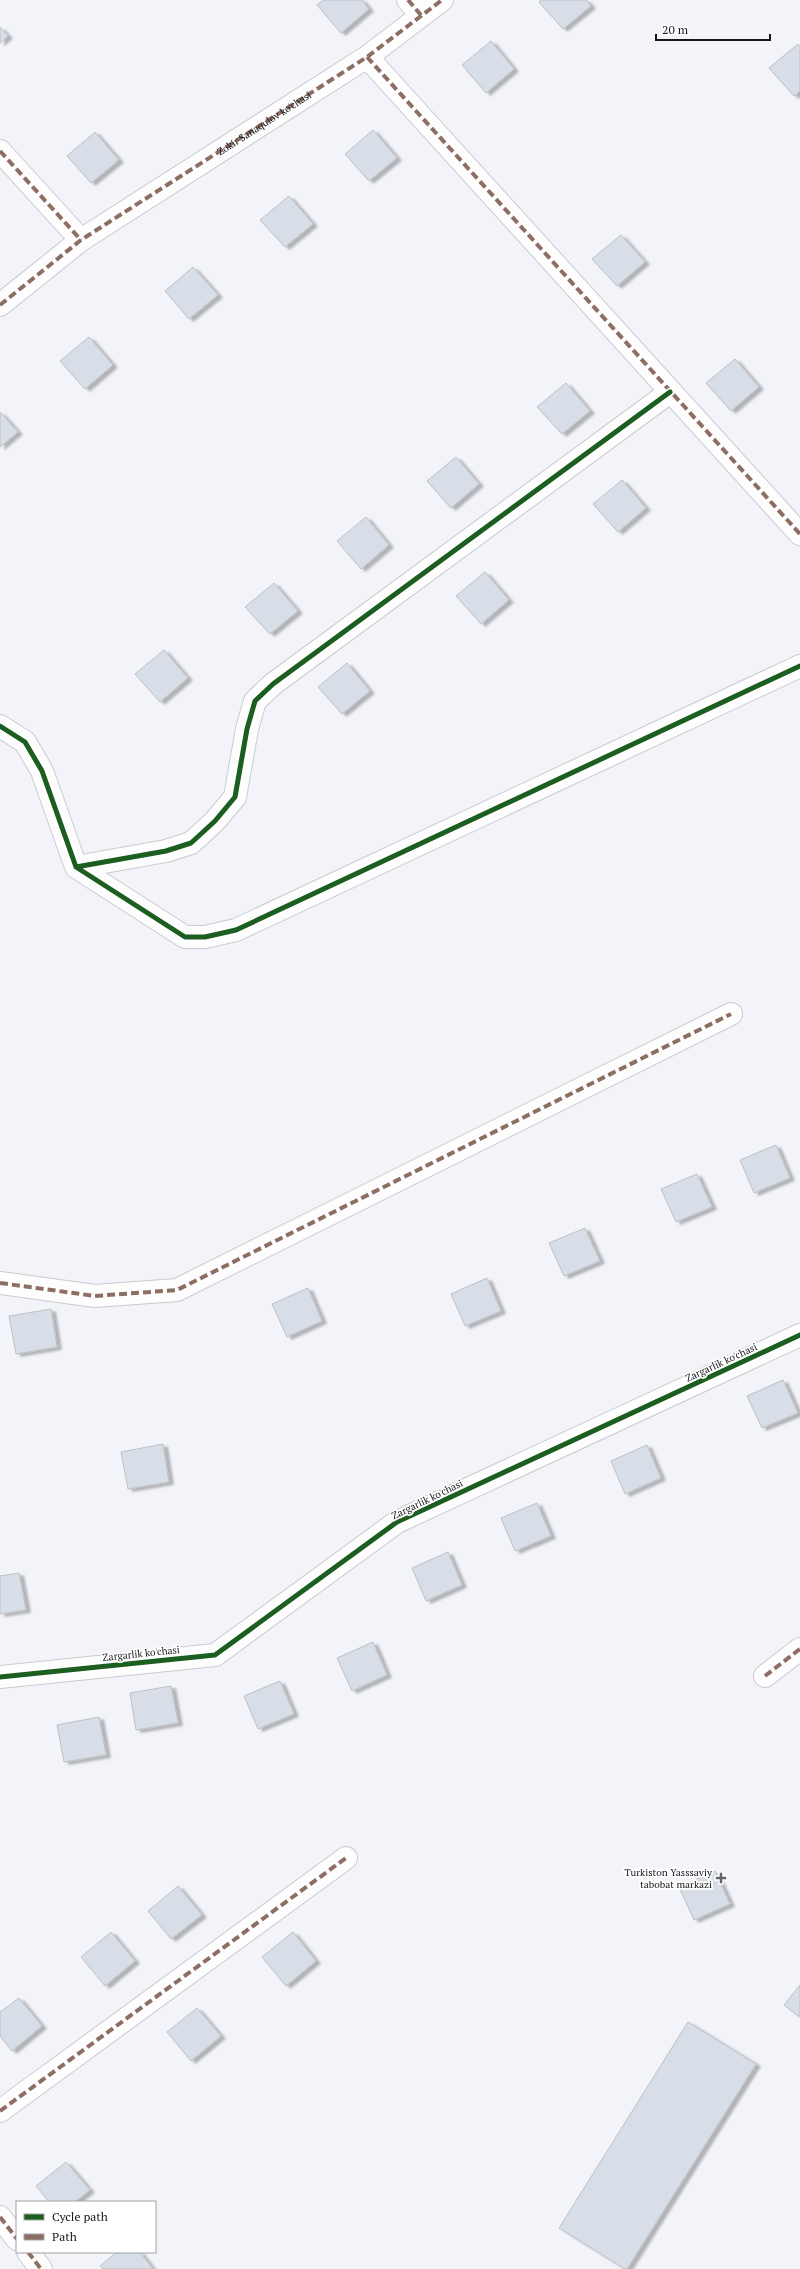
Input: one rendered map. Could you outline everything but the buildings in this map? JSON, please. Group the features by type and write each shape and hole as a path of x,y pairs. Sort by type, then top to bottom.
{"street":[{"name":"Zokir Sanaqulov ko'chasi","path":"0,306 81,240 367,57 414,7 442,0"},
{"path":"367,57 800,534"},
{"path":"0,151 81,240"},
{"path":"76,867 166,850 191,843 215,821 235,797 247,729 255,701 273,684 670,392"},
{"path":"0,726 25,742 42,771 76,867 186,937 205,937 236,930 800,666"},
{"path":"0,1283 95,1296 177,1290 732,1014"},
{"name":"Zargarlik ko'chasi","path":"0,1677 215,1655 397,1522 800,1335"},
{"path":"765,1676 800,1650"},
{"path":"0,2111 346,1858"},
{"path":"0,2217 16,2237"},
{"path":"29,2253 41,2269"}],"marked path":[{"path":"408,0 421,15"},
{"path":"0,305 81,240 367,57 442,0"},
{"path":"367,57 800,534"},
{"path":"0,151 81,240"},
{"path":"0,1283 95,1296 177,1290 731,1014"},
{"path":"765,1676 800,1649"},
{"path":"0,2111 346,1858"},
{"path":"0,2217 16,2238"},
{"path":"29,2253 41,2269"}],"cycle path":[{"path":"76,867 166,851 191,843 215,821 235,797 247,729 255,701 273,684 670,392"},
{"path":"0,726 25,742 42,771 76,867 185,937 205,937 236,930 800,666"},
{"path":"0,1677 215,1655 397,1522 800,1335"}],"place":[{"name":"Turkiston Yasssaviy tabobat markazi","path":"721,1878"}]}
